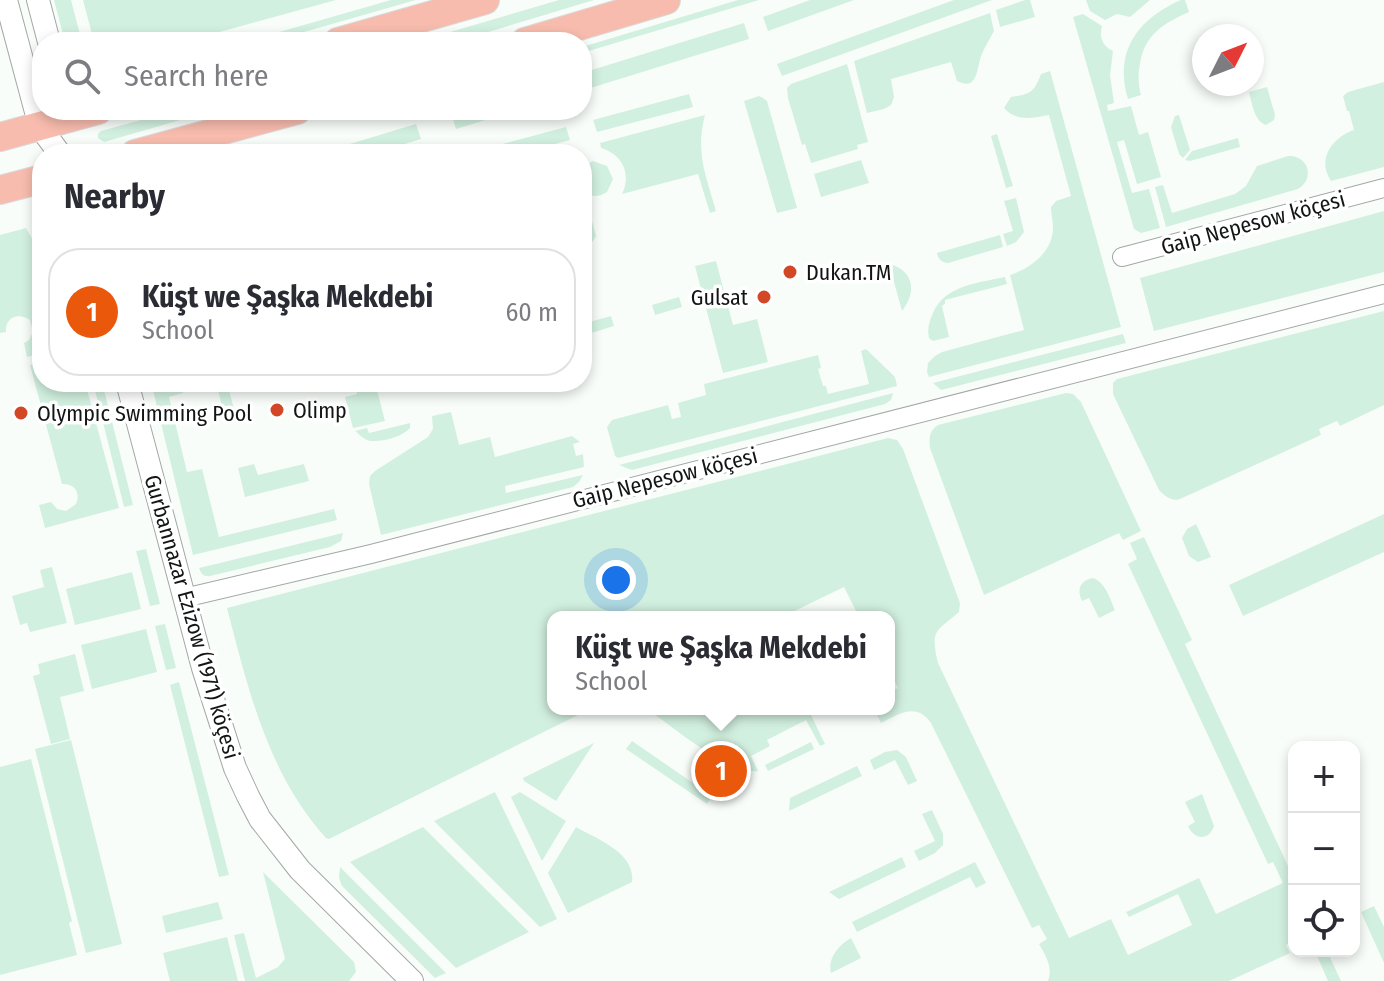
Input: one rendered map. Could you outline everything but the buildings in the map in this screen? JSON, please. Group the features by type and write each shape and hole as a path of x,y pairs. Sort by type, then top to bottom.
{"main road":[{"path":"373,32 485,0"},
{"path":"559,32 666,0"},
{"path":"0,137 55,120"},
{"path":"172,144 260,120"},
{"path":"0,190 32,182"}],"street":[{"path":"6,0 32,97"},
{"path":"38,0 46,32"},
{"path":"38,120 53,144"},
{"path":"68,120 70,144"},
{"name":"Gaip Nepesow köçesi","path":"1122,257 1384,188"},
{"name":"Gaip Nepesow köçesi","path":"184,598 371,554 1384,294"},
{"name":"Gurbannazar Ezizow (1971) köçesi","path":"130,392 203,668 235,768 260,819 300,870 412,981"}],"green space":[{"path":"54,0 71,0 79,32 62,32"},
{"path":"83,0 336,0 219,32 91,32"},
{"path":"391,0 416,0 304,32 279,32"},
{"path":"559,0 594,0 488,32 450,32"},
{"path":"738,0 759,0 592,50 592,44"},
{"path":"810,0 854,0 768,31 763,17"},
{"path":"954,0 992,0 782,76 777,64"},
{"path":"1030,0 1035,17 1000,27 996,10"},
{"path":"1086,0 1150,0 1130,17 1117,14 1105,20 1090,11"},
{"path":"1185,0 1189,12 1157,31 1146,45 1140,64 1141,95 1128,99 1124,66 1133,38 1153,16"},
{"path":"990,13 994,31 973,81 964,84 957,81 951,62 891,79 894,97 891,105 867,113 854,61"},
{"path":"1083,14 1102,26 1102,41 1113,51 1110,75 1114,103 1107,105 1108,111 1131,106 1139,135 1148,132 1161,177 1137,184 1124,140 1117,142 1132,193 1149,189 1160,228 1141,233 1134,229 1073,17"},
{"path":"744,23 749,39 592,88 592,70"},
{"path":"847,64 868,142 857,145 858,149 811,163 805,144 802,145 787,88"},
{"path":"1050,71 1121,327 929,377 928,363 942,352 1024,330 1010,275 1026,268 1045,251 1052,236 1051,207 1056,201 1071,196 1049,115 1019,117 1004,108 1011,97 1030,92 1041,74"},
{"path":"1384,82 1384,167 1331,181 1325,165 1329,150 1339,138 1354,130 1343,96"},
{"path":"1267,87 1275,115 1274,120 1266,125 1256,116 1250,96 1264,96 1264,88"},
{"path":"689,94 693,107 597,132 593,120"},
{"path":"759,96 767,101 797,208 777,213 744,101"},
{"path":"705,115 701,153 716,211 710,213 698,174 622,194 626,179 623,166 615,155 601,148 600,143"},
{"path":"1179,115 1190,150 1183,158 1171,127 1175,116"},
{"path":"141,120 180,120 104,142 98,138 101,131"},
{"path":"453,120 485,120 456,129"},
{"path":"416,124 421,139 405,144 350,144"},
{"path":"566,127 570,140 555,144 502,144"},
{"path":"997,134 1013,186 1006,188 991,136"},
{"path":"1238,138 1240,147 1185,160 1192,151"},
{"path":"1288,156 1301,159 1307,168 1307,179 1298,189 1166,227 1155,187 1163,185 1172,213 1235,194 1246,186 1257,166"},
{"path":"861,160 869,183 821,197 814,174"},
{"path":"592,162 607,166 613,179 607,192 597,196 592,195"},
{"path":"1016,198 1024,232 1016,242 1007,246 1003,234 1013,231 1004,201"},
{"path":"1384,211 1384,272 1154,331 1140,278"},
{"path":"592,221 596,236 592,242"},
{"path":"26,228 32,238 32,328 30,320 13,317 6,332 0,333 0,235"},
{"path":"1000,235 1003,247 948,263 939,259 937,253"},
{"path":"716,261 733,325 757,319 768,362 723,373 695,266"},
{"path":"889,264 904,271 910,283 910,296 902,311"},
{"path":"1005,277 1007,284 945,300 942,306 949,337 933,341 929,338 932,316 946,296 963,287"},
{"path":"679,297 682,307 655,315 652,305"},
{"path":"1384,311 1384,405 1340,426 1337,421 1319,429 1321,435 1180,499 1169,498 1159,490 1113,394 1113,383 1117,379"},
{"path":"611,316 614,326 592,333 592,321"},
{"path":"32,334 32,356 27,357 24,343"},
{"path":"1123,334 1126,343 941,390 933,383"},
{"path":"866,349 895,377 897,386 618,458 615,456 607,427 612,420 668,405 672,419 681,417 678,403 706,395 704,384 818,355 821,368 818,369 828,394 869,384 861,351"},
{"path":"37,392 88,392 119,508 45,528 39,505 51,502 57,509 66,511 76,504 77,492 73,487 62,484"},
{"path":"95,392 105,392 133,505 124,507"},
{"path":"153,392 183,392 169,397 187,472 202,469 219,537 334,509 337,520 193,555"},
{"path":"218,392 230,392 237,421 226,423"},
{"path":"378,392 385,421 353,428 345,397"},
{"path":"893,393 891,400 885,404 632,470 619,465"},
{"path":"1066,393 1073,394 1081,402 1141,531 1123,540 1119,533 984,595 930,448 931,432 938,425"},
{"path":"451,412 459,445 490,437 495,457 572,436 580,442 573,444 576,456 583,454 584,467 505,486 506,493 583,475 573,487 381,535 369,484 370,476 428,437 433,429 432,416"},
{"path":"410,423 410,428 403,434 382,441 367,440 355,431 367,428 369,433"},
{"path":"888,438 897,440 960,603 959,612 940,628 935,637 938,663 1069,938 1111,919 1128,955 1192,925 1178,894 1129,917 1126,912 1199,878 1216,914 1283,883 1273,862 1268,864 1128,564 1137,559 1130,543 1144,537 1192,640 1185,644 1288,866 1288,954 1229,981 1048,981 1049,966 1039,944 1047,939 1039,925 1032,928 931,723 914,711 881,723 877,715 895,715 895,690 898,688 895,682 895,611 856,611 844,587 794,611 547,611 547,715 578,715 329,839 306,813 289,786 263,729 227,608"},
{"path":"254,464 258,475 304,464 309,481 245,497 238,468"},
{"path":"1384,514 1384,552 1243,616 1229,585"},
{"path":"1196,524 1211,557 1198,562 1189,556 1182,538 1187,529"},
{"path":"343,533 341,541 330,547 210,576 203,575 199,568"},
{"path":"146,549 160,604 150,606 136,551"},
{"path":"52,567 67,623 30,632 27,623 20,625 12,596 44,587 40,570"},
{"path":"132,572 141,609 75,625 66,589"},
{"path":"1093,578 1104,587 1115,610 1099,618 1089,598 1082,601 1080,593 1083,583"},
{"path":"165,624 176,668 166,670 155,626"},
{"path":"146,629 157,672 92,689 81,645"},
{"path":"75,654 84,691 60,697 70,739 51,744 33,676 40,674 38,664"},
{"path":"179,682 229,875 219,877 170,685"},
{"path":"655,715 811,715 825,744 820,746 806,720 767,740 770,746 751,756 758,771 733,766 704,750"},
{"path":"71,740 122,944 86,953 35,749"},
{"path":"632,741 712,796 707,804 626,749"},
{"path":"811,742 814,749 768,771 765,765"},
{"path":"594,743 556,801 524,781 523,778"},
{"path":"897,750 906,757 917,781 908,785 895,760 874,770 870,760"},
{"path":"31,759 72,921 69,923 77,955 0,975 0,767"},
{"path":"857,766 862,776 789,811 790,798"},
{"path":"495,792 557,919 540,927 434,821"},
{"path":"520,792 566,821 542,861 511,797"},
{"path":"1202,794 1214,826 1209,834 1201,837 1188,826 1195,822 1185,802"},
{"path":"932,810 943,834 943,845 919,861 914,851 935,841 922,814"},
{"path":"423,827 529,932 456,968 350,862"},
{"path":"576,827 622,855 632,872 632,882 568,913 548,873"},
{"path":"902,857 906,867 839,899 829,892"},
{"path":"975,862 986,883 976,888 970,877 857,932 852,922"},
{"path":"340,867 446,973 435,978 342,886"},
{"path":"263,872 354,962 356,972 349,981 245,981 234,935 244,933 256,978 278,967 285,959"},
{"path":"218,902 223,919 166,933 162,916"},
{"path":"1374,906 1384,927 1384,963 1361,912"},
{"path":"227,937 238,981 170,981 163,953"},
{"path":"851,938 861,958 831,973 835,952"},
{"path":"1318,957 1330,957 1341,981 1328,981"}],"place":[{"name":"Dukan.TM","path":"790,272"},
{"name":"Gulsat","path":"764,297"},
{"name":"Olimp","path":"277,410"},
{"name":"Olympic Swimming Pool","path":"21,413"},
{"name":"Küşt we Şaşka Mekdebi","path":"721,771"}]}
